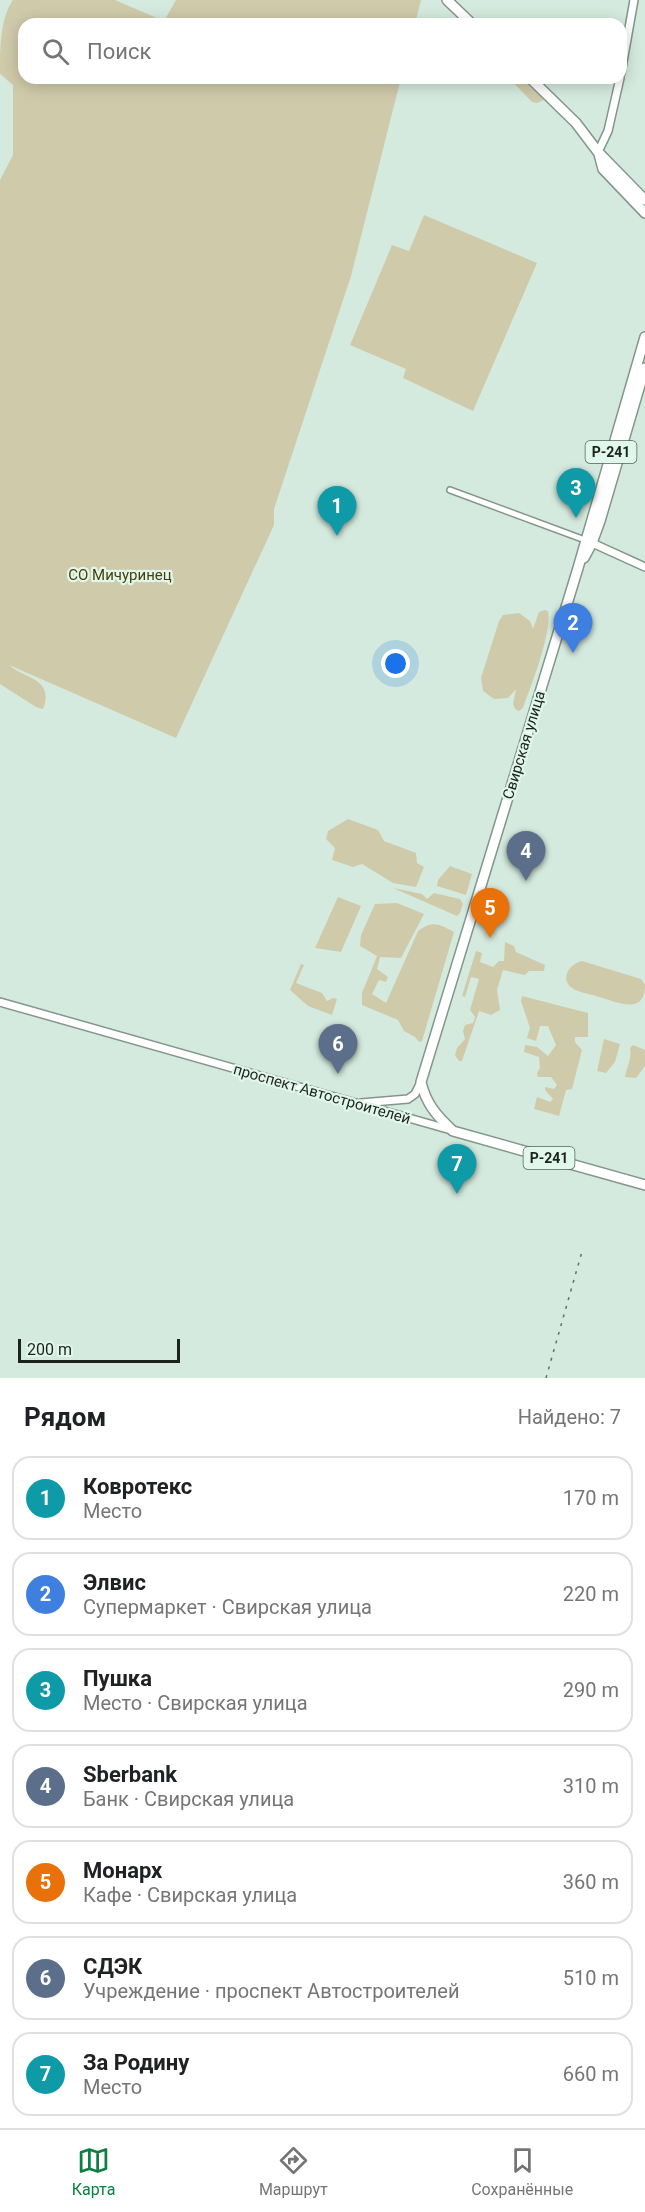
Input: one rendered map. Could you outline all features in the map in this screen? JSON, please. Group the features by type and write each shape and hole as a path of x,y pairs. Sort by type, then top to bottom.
{"highway":[{"path":"447,0 466,18"},
{"path":"536,84 576,123 598,152 645,200"},
{"path":"598,152 603,169 645,213"},
{"name":"Свирская улица","path":"421,1082 578,568 589,541 645,337"},
{"name":"Р-241","path":"589,541 600,521 645,368"},
{"name":"Р-241","path":"421,1082 433,1112 453,1131"},
{"name":"проспект Автостроителей","path":"453,1131 645,1185"}],"main road":[{"path":"627,39 634,0"},
{"path":"598,152 608,131 619,84"},
{"path":"589,541 645,567"},
{"name":"проспект Автостроителей","path":"0,1002 453,1131"},
{"path":"356,1103 408,1098 415,1094 421,1082"}],"street":[{"path":"450,490 589,541"}],"green space":[{"name":"СО Мичуринец","path":"13,0 115,0 157,18 18,18 18,84 399,84 351,276 274,509 274,525 176,738 9,665 41,685 46,699 43,709 0,684 0,180 13,155 13,85 0,74 0,55 3,25"},
{"path":"176,0 421,0 416,18 166,18"},
{"path":"515,84 527,84 544,100 537,103 532,102"},
{"path":"424,215 537,263 473,411 403,378 406,369 350,345 392,245 409,251"},
{"path":"548,611 548,621 544,646 523,708 519,711 513,704 516,689 508,698 494,699 483,691 481,678 503,615 519,613 530,621 533,629 539,612"},
{"path":"348,819 378,830 384,841 416,853 417,863 424,867 416,887 393,883 362,864 353,867 332,860 335,848 326,839 328,831"},
{"path":"450,866 472,874 466,895 437,886 438,880"},
{"path":"393,888 422,894 427,899 434,893 460,899 463,904 457,916"},
{"path":"338,897 361,906 341,952 315,948"},
{"path":"397,903 424,914 401,958 380,957 377,969 388,977 386,982 379,980 372,994 386,1003 418,931 428,925 436,924 454,932 422,1041 419,1042 404,1031 398,1020 362,1005 362,993 377,956 360,946 361,935 375,904"},
{"path":"505,942 514,946 516,952 545,965 544,971 529,971 525,975 503,970 497,990 500,1010 491,1015 479,1011 462,1061 459,1061 455,1055 457,1048 465,1039 463,1031 465,1025 473,1023 475,1017 470,1010 479,979 471,977 465,997 462,996 476,951 482,953 480,962 493,967 499,961 504,961"},
{"path":"582,961 641,979 645,985 644,995 635,1004 621,1004 572,988 566,976 570,968"},
{"path":"301,964 304,965 296,983 322,993 327,1001 337,999 332,1015 308,1006 290,990"},
{"path":"522,996 588,1013 588,1037 575,1037 575,1042 582,1050 572,1089 566,1090 559,1116 534,1109 537,1097 550,1102 553,1099 545,1087 554,1089 557,1085 551,1077 538,1077 539,1057 524,1052 525,1045 537,1047 548,1056 556,1045 548,1026 540,1026 536,1041 527,1038 530,1028 521,1001"},
{"path":"604,1039 620,1044 615,1062 606,1073 597,1071"},
{"path":"633,1045 645,1050 645,1066 636,1078 625,1077 630,1059 630,1048"}],"railway":[{"path":"546,1378 583,1248"}],"place":[{"name":"Пушка","path":"576,518"},
{"name":"Ковротекс","path":"337,536"},
{"name":"Элвис","path":"573,653"},
{"name":"Sberbank","path":"526,881"},
{"name":"Монарх","path":"490,938"},
{"name":"СДЭК","path":"338,1074"},
{"name":"За Родину","path":"457,1194"}]}
